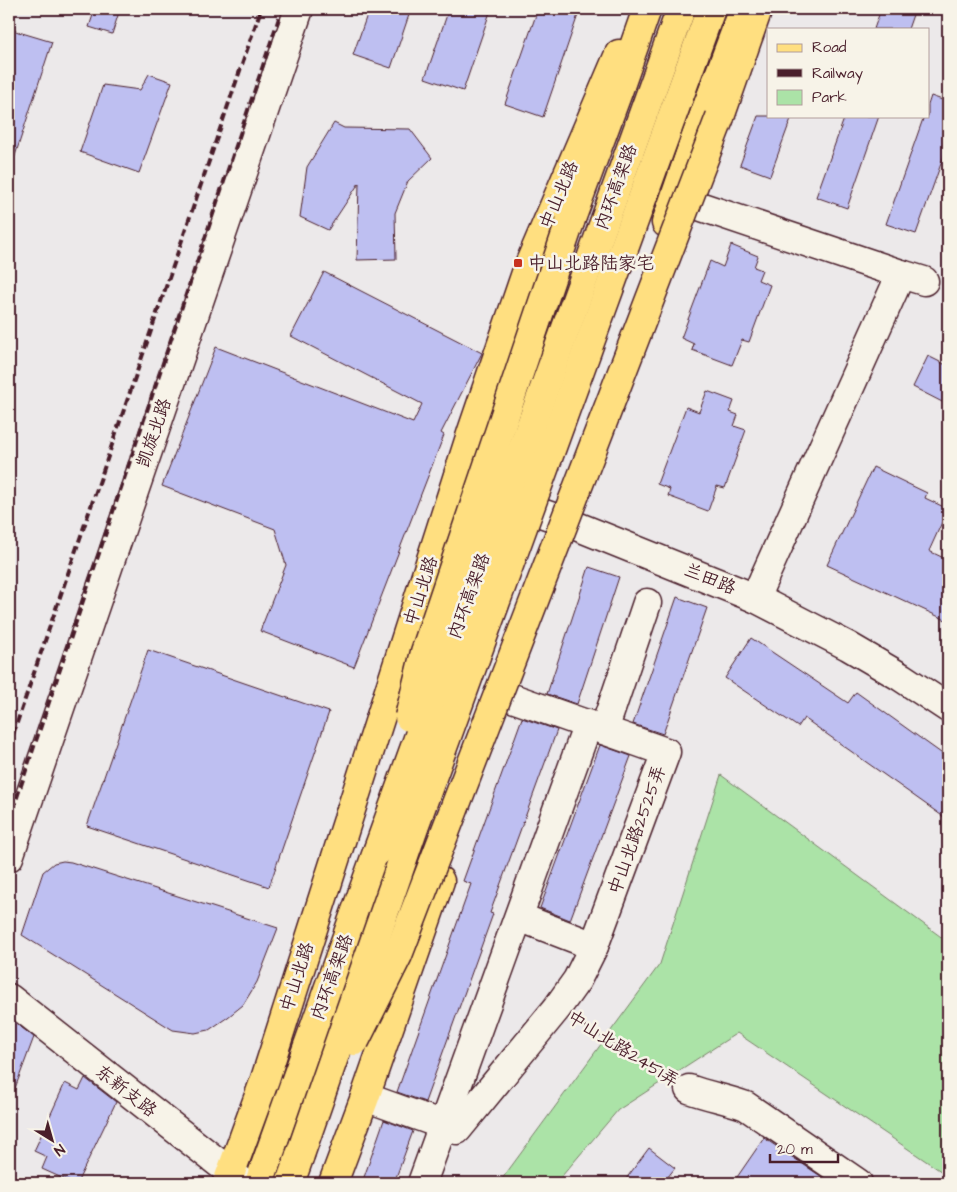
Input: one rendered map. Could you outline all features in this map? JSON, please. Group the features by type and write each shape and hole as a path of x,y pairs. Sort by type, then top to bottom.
{"main road":[{"name":"中山北路","path":"234,1180 264,1079 456,482 528,267 639,9"},
{"path":"377,852 425,652 570,222 647,9"},
{"name":"内环高架路","path":"259,1183 680,9"},
{"name":"内环高架路","path":"290,1183 414,827 711,9"},
{"path":"333,1183 365,1097 696,136 744,9"},
{"path":"300,1155 398,955 720,117 758,9"}],"street":[{"name":"凯旋北路","path":"9,857 299,9"},
{"path":"702,207 913,277 754,598"},
{"name":"兰田路","path":"456,482 564,521 754,598 848,646 902,677 948,708"},
{"path":"422,1183 518,917 647,603"},
{"name":"中山北路2525弄","path":"504,694 666,752 594,946 577,980 557,1008"},
{"path":"518,917 594,946"},
{"name":"东新支路","path":"9,998 234,1180"},
{"name":"中山北路2451弄","path":"365,1097 457,1130 557,1008"},
{"name":"中山北路2451弄","path":"689,1089 706,1096 733,1101 746,1106 858,1183"}],"path":[{"name":"中山北路2451弄","path":"557,1008 671,1080 689,1089"}],"green space":[{"path":"721,775 948,942 948,1176 737,1033 618,1110 556,1183 499,1183 660,964"}],"building":[{"path":"95,9 120,9 112,34 89,27"},
{"path":"369,9 411,9 391,68 353,55"},
{"path":"449,9 491,9 463,91 425,78"},
{"path":"538,9 580,9 543,117 505,104"},
{"path":"881,9 915,9 908,28 874,28"},
{"path":"12,30 52,42 12,165 9,165 9,39"},
{"path":"149,74 172,82 139,173 80,152 103,85 140,90"},
{"path":"931,96 948,102 948,144 916,234 886,224 923,118 930,118"},
{"path":"758,116 791,118 770,176 740,165"},
{"path":"844,118 878,118 847,208 816,197"},
{"path":"334,123 344,128 410,129 432,158 408,181 395,213 396,259 357,260 359,183 328,230 300,217 307,167"},
{"path":"731,245 758,256 754,267 762,270 758,280 770,285 749,342 742,340 732,365 692,350 694,344 681,338 710,261 723,267"},
{"path":"324,272 482,353 441,433 444,435 354,667 260,631 286,565 275,529 162,486 216,347 413,423 422,404 291,336"},
{"path":"928,356 948,366 948,405 913,387"},
{"path":"707,391 734,401 730,412 738,415 734,426 746,430 725,488 717,486 708,511 668,496 670,489 657,484 686,407 699,412"},
{"path":"873,467 927,493 925,498 948,509 929,551 948,560 948,621 827,565"},
{"path":"589,567 619,577 577,704 547,694"},
{"path":"677,597 707,608 663,734 633,724"},
{"path":"751,638 848,703 856,692 948,758 948,820 804,718 798,727 725,678"},
{"path":"148,650 329,712 269,887 87,826"},
{"path":"522,718 557,730 490,913 493,914 425,1102 397,1092 471,884 463,881"},
{"path":"600,745 631,756 570,920 540,908"},
{"path":"63,861 278,928 257,982 243,1005 209,1030 195,1033 173,1030 22,935 43,872 54,863"},
{"path":"9,1018 34,1037 11,1099 9,1099"},
{"path":"85,1078 116,1102 77,1183 73,1183 42,1169 47,1157 34,1151 65,1083 79,1090"},
{"path":"384,1120 413,1131 394,1183 362,1183"},
{"path":"764,1138 831,1183 733,1183"},
{"path":"649,1148 675,1168 663,1183 623,1183"}],"railway":[{"path":"9,746 261,9"},
{"path":"9,821 282,9"}],"place":[{"name":"中山北路陆家宅","path":"518,263"}]}
